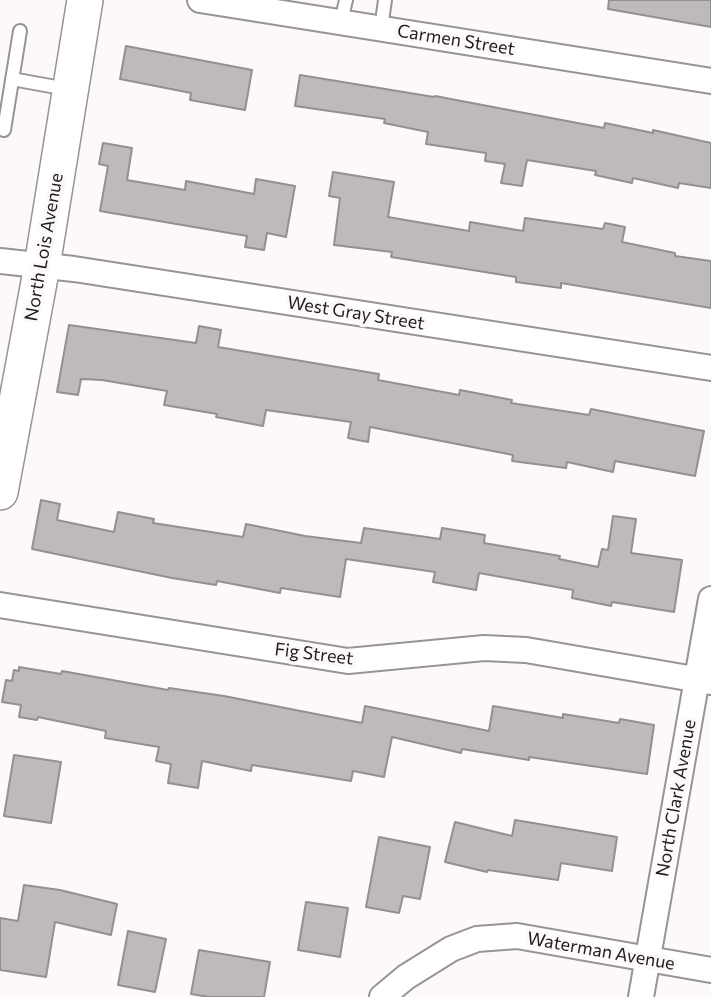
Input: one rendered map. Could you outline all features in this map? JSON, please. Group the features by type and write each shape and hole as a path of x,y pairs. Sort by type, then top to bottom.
{"street":[{"name":"North Lois Avenue","path":"0,492 42,266 85,0"},
{"name":"Carmen Street","path":"200,0 344,11 381,29 711,81"},
{"name":"West Gray Street","path":"0,261 711,368"},
{"name":"North Clark Avenue","path":"641,997 704,681 711,599"},
{"name":"Fig Street","path":"0,605 348,661 484,648 526,650 704,681"},
{"name":"Waterman Avenue","path":"382,997 406,977 451,949 477,939 517,936 711,970"}],"lane":[{"path":"381,29 385,0"},
{"path":"4,130 20,31"},
{"path":"12,79 71,90"}],"building":[{"path":"609,0 711,0 711,27 608,9"},
{"path":"126,46 252,70 245,110 190,100 191,93 120,79"},
{"path":"300,75 435,96 604,128 605,123 653,133 653,130 711,143 711,188 679,183 678,188 633,178 632,183 595,175 596,171 527,160 522,186 501,183 505,164 485,161 486,153 426,144 428,132 384,123 385,119 295,106"},
{"path":"103,143 132,148 127,180 185,190 186,181 254,194 256,179 295,186 286,237 267,233 264,250 245,247 247,236 100,211 108,166 99,164"},
{"path":"333,172 394,182 388,217 469,231 470,222 523,231 525,218 603,229 605,223 625,227 622,242 675,253 675,256 711,261 711,308 561,283 561,288 516,282 516,277 391,257 392,252 334,245 340,198 329,196"},
{"path":"69,325 196,343 199,326 221,330 218,347 379,374 378,380 459,395 460,390 512,400 511,403 589,415 591,409 704,431 695,476 615,461 613,472 567,462 566,468 512,461 513,455 370,427 368,442 348,438 351,422 266,410 263,426 216,417 217,414 164,405 167,391 102,380 81,379 78,395 57,392"},
{"path":"41,500 60,504 57,520 114,532 118,512 154,519 153,523 243,537 246,524 305,536 361,543 364,528 440,539 442,528 485,535 484,543 560,556 559,559 598,567 602,549 608,550 613,516 636,519 631,553 682,560 674,612 612,602 611,606 572,598 573,590 479,573 476,590 433,582 435,572 346,559 340,597 281,588 280,593 217,581 216,585 172,578 32,549"},
{"path":"19,667 224,696 362,723 365,706 489,731 493,706 563,718 563,714 619,723 620,719 654,725 647,774 462,749 461,753 392,737 384,777 353,771 351,781 252,765 251,771 202,761 198,788 168,783 171,764 156,761 159,747 105,738 106,731 38,717 37,720 19,717 21,705 2,702 6,680 12,681 14,670 19,671"},
{"path":"14,755 61,762 51,823 4,816"},
{"path":"515,820 617,837 612,871 561,863 558,880 487,872 445,862 455,822 512,836"},
{"path":"379,837 430,847 420,899 403,896 399,913 366,907"},
{"path":"24,885 60,890 117,904 111,935 55,922 46,977 0,970 0,918 18,921"},
{"path":"306,902 348,908 340,957 298,950"},
{"path":"128,931 166,939 155,992 118,985"},
{"path":"199,950 270,962 264,997 209,997 191,994"}]}
